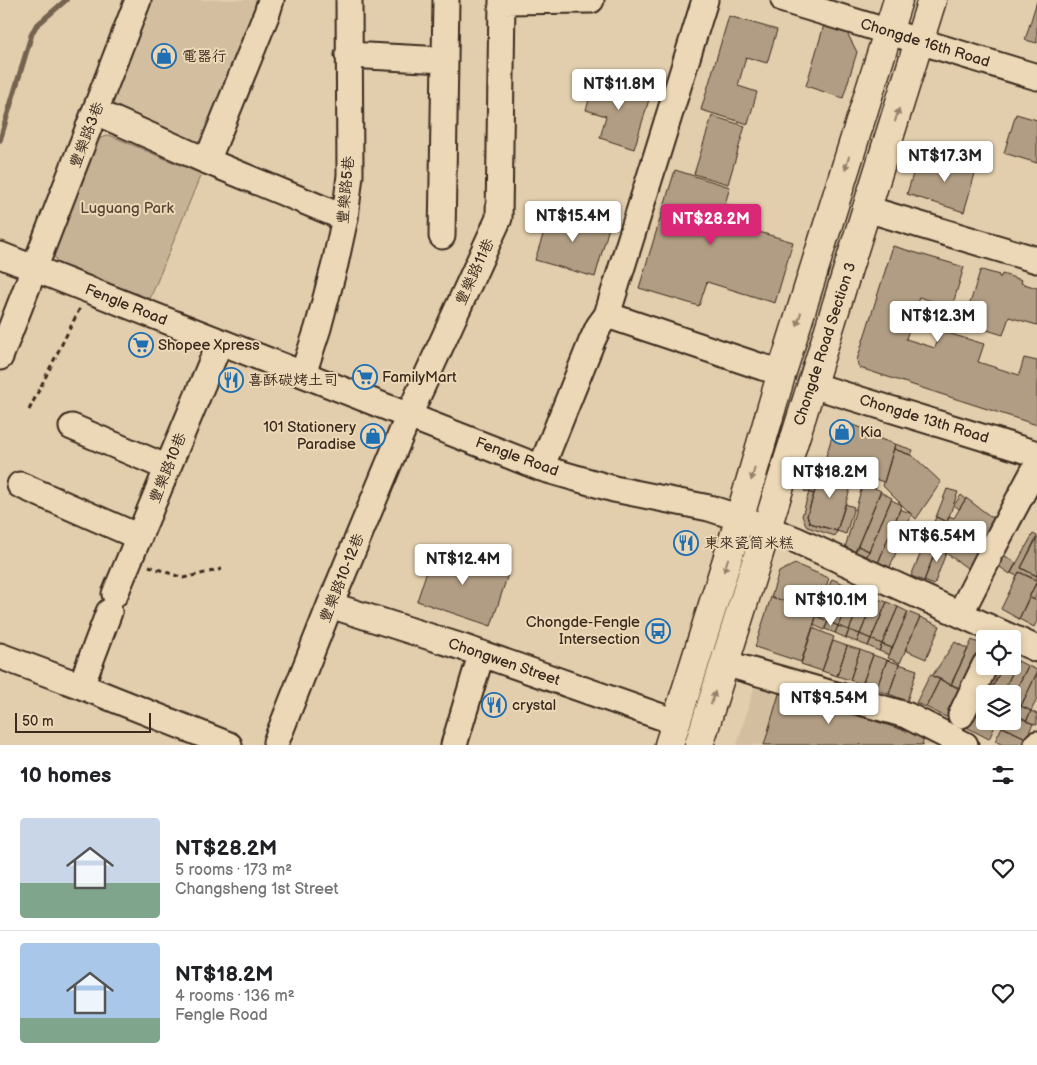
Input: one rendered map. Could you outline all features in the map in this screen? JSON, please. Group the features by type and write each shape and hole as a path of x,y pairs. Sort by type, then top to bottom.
{"main road":[{"name":"Chongde Road Section 3","path":"672,734 898,0"},
{"name":"Chongde Road Section 3","path":"699,745 932,0"}],"street":[{"name":"豐樂路3巷","path":"0,357 138,0"},
{"path":"207,161 271,0"},
{"name":"豐樂路5巷","path":"303,374 318,328 345,218 350,175 349,0"},
{"path":"442,236 446,0"},
{"path":"502,1 591,0"},
{"path":"541,468 592,341 607,315 705,0"},
{"name":"Chongde 16th Road","path":"784,0 1037,77"},
{"name":"豐樂路11巷","path":"409,415 499,218 502,1"},
{"path":"348,55 445,60"},
{"path":"96,112 207,161 345,218"},
{"path":"868,209 1037,260"},
{"name":"Fengle Road","path":"0,254 541,468 614,489 709,508 740,518 796,540 960,614 990,630"},
{"path":"607,315 782,372"},
{"name":"豐樂路10巷","path":"81,686 112,603 220,342"},
{"name":"Chongde 13th Road","path":"812,385 1037,454"},
{"name":"豐樂路10-12巷","path":"276,742 330,605 409,415"},
{"path":"72,427 168,468"},
{"path":"960,614 1037,465"},
{"path":"20,484 139,537"},
{"name":"Chongwen Street","path":"330,605 462,647 672,734"},
{"name":"Fengle Road","path":"1021,643 1037,649"},
{"path":"454,745 481,655"},
{"path":"0,656 81,686 228,745"},
{"path":"724,663 906,715 965,745"},
{"path":"961,715 980,675"}],"path":[{"path":"29,410 89,290"},
{"path":"130,560 183,578 222,569"}],"shaded area":[{"path":"151,0 264,0 206,152 110,105"},
{"path":"761,665 907,707 980,745 737,745"}],"green space":[{"name":"Luguang Park","path":"109,135 201,174 150,299 57,263 52,250 95,140"}],"building":[{"path":"1037,1 1037,43 1025,40"},
{"path":"729,16 777,30 767,63 746,57 738,86 757,92 748,124 701,110"},
{"path":"824,25 846,31 857,52 843,98 806,86"},
{"path":"596,77 651,93 634,149 600,138 606,116 586,110"},
{"path":"1016,114 1037,120 1037,163 1004,153"},
{"path":"712,116 745,126 728,184 694,174"},
{"path":"951,154 978,163 964,212 907,194 916,164 945,172"},
{"path":"675,170 730,187 725,204 754,213 749,229 793,242 775,303 707,282 699,306 639,288"},
{"path":"570,212 610,224 595,277 535,260 550,213 569,218"},
{"path":"893,246 964,267 952,307 919,297 906,339 935,348 941,331 984,344 978,362 1019,375 1024,358 1037,361 1037,425 860,368 857,360"},
{"path":"980,271 999,275 999,277 1002,274 1022,280 1021,283 1037,288 1037,325 1009,317 1003,335 964,323"},
{"path":"837,420 881,434 880,439 895,444 884,482 824,463"},
{"path":"895,444 913,450 911,455 894,449"},
{"path":"894,449 913,456 941,482 916,519 883,486"},
{"path":"812,465 822,468 814,494 804,491"},
{"path":"822,467 854,477 837,531 810,523 807,516"},
{"path":"863,483 881,491 855,552 845,548"},
{"path":"947,489 958,492 947,522 936,517"},
{"path":"809,492 814,494 807,516 810,523 837,531 835,536 807,527 802,516"},
{"path":"880,492 892,498 869,551 858,546"},
{"path":"961,495 966,499 959,509 954,505"},
{"path":"966,498 998,522 986,543 966,529 961,539 945,527 949,516 954,518"},
{"path":"891,500 902,505 878,563 866,558"},
{"path":"845,504 854,507 846,534 837,531"},
{"path":"900,509 912,514 890,567 878,563"},
{"path":"936,517 947,522 924,581 911,576"},
{"path":"966,529 986,543 970,570 946,553 954,534 961,539"},
{"path":"1033,534 1037,538 1021,568 1037,576 1037,580 1019,572 1017,576 1011,573"},
{"path":"1037,538 1037,576 1021,568"},
{"path":"939,541 949,545 934,585 924,581"},
{"path":"987,544 1016,563 1010,574 983,555"},
{"path":"435,546 509,571 491,626 417,601"},
{"path":"858,546 869,551 866,558 855,553"},
{"path":"795,564 829,578 818,611 771,597 779,572"},
{"path":"1019,572 1037,581 1019,619 1001,609"},
{"path":"832,579 844,584 828,621 816,616"},
{"path":"1037,581 1037,594 1034,600 1029,597"},
{"path":"844,584 854,589 838,626 828,621"},
{"path":"854,589 865,593 849,630 838,626"},
{"path":"865,593 875,598 860,634 849,630"},
{"path":"771,597 818,611 801,662 755,647"},
{"path":"1029,597 1037,601 1037,621 1034,627 1019,619"},
{"path":"875,598 887,602 871,639 860,634"},
{"path":"887,602 898,607 882,644 871,639"},
{"path":"898,607 908,612 892,648 882,644"},
{"path":"908,612 920,617 900,663 888,658"},
{"path":"816,616 828,621 824,630 814,625"},
{"path":"920,617 940,626 926,659 905,650"},
{"path":"828,621 838,626 835,633 825,629"},
{"path":"838,626 849,630 846,638 835,633"},
{"path":"813,628 834,637 822,671 801,664"},
{"path":"849,630 860,634 857,642 846,638"},
{"path":"860,634 871,639 868,646 857,642"},
{"path":"871,639 882,644 879,651 868,646"},
{"path":"972,640 976,642 976,660 962,689 951,684"},
{"path":"833,641 847,646 837,676 822,671"},
{"path":"955,642 968,649 951,685 932,676"},
{"path":"882,644 892,648 889,655 879,651"},
{"path":"847,646 860,650 850,680 837,676"},
{"path":"860,650 873,655 862,685 850,680"},
{"path":"873,655 887,660 876,690 862,685"},
{"path":"887,660 899,664 889,694 876,690"},
{"path":"1021,662 1028,666 1018,685 1006,685 1011,675 1021,675"},
{"path":"899,664 917,670 907,701 889,694"},
{"path":"1028,666 1037,670 1021,706 1021,685 1018,685"},
{"path":"1037,673 1037,699 1031,711 1021,706"},
{"path":"930,675 940,679 926,707 916,703"},
{"path":"986,675 998,675 994,685 981,685"},
{"path":"998,675 1011,675 1006,685 994,685"},
{"path":"940,679 963,691 950,719 926,707"},
{"path":"781,687 867,712 865,718 925,737 922,744 924,745 764,745"},
{"path":"1021,706 1031,711 1027,720 1021,717"},
{"path":"1031,711 1037,714 1037,725 1026,721"},
{"path":"973,713 976,714 976,730 993,730 989,739 966,727"},
{"path":"1021,718 1033,724 1026,738 1009,730 1021,730"},
{"path":"1000,730 1009,730 1026,738 1023,745 1003,745 995,741"}],"waterway":[{"path":"0,140 32,33 36,26 66,0"}],"place":[{"name":"電器行","path":"164,56"},
{"name":"Shopee Xpress","path":"141,345"},
{"name":"FamilyMart","path":"365,377"},
{"name":"喜酥碳烤土司","path":"231,380"},
{"name":"Kia","path":"842,432"},
{"name":"101 Stationery Paradise","path":"373,436"},
{"name":"東來瓷筒米糕","path":"686,543"},
{"name":"Chongde-Fengle Intersection","path":"658,631"},
{"name":"crystal","path":"494,705"}]}
